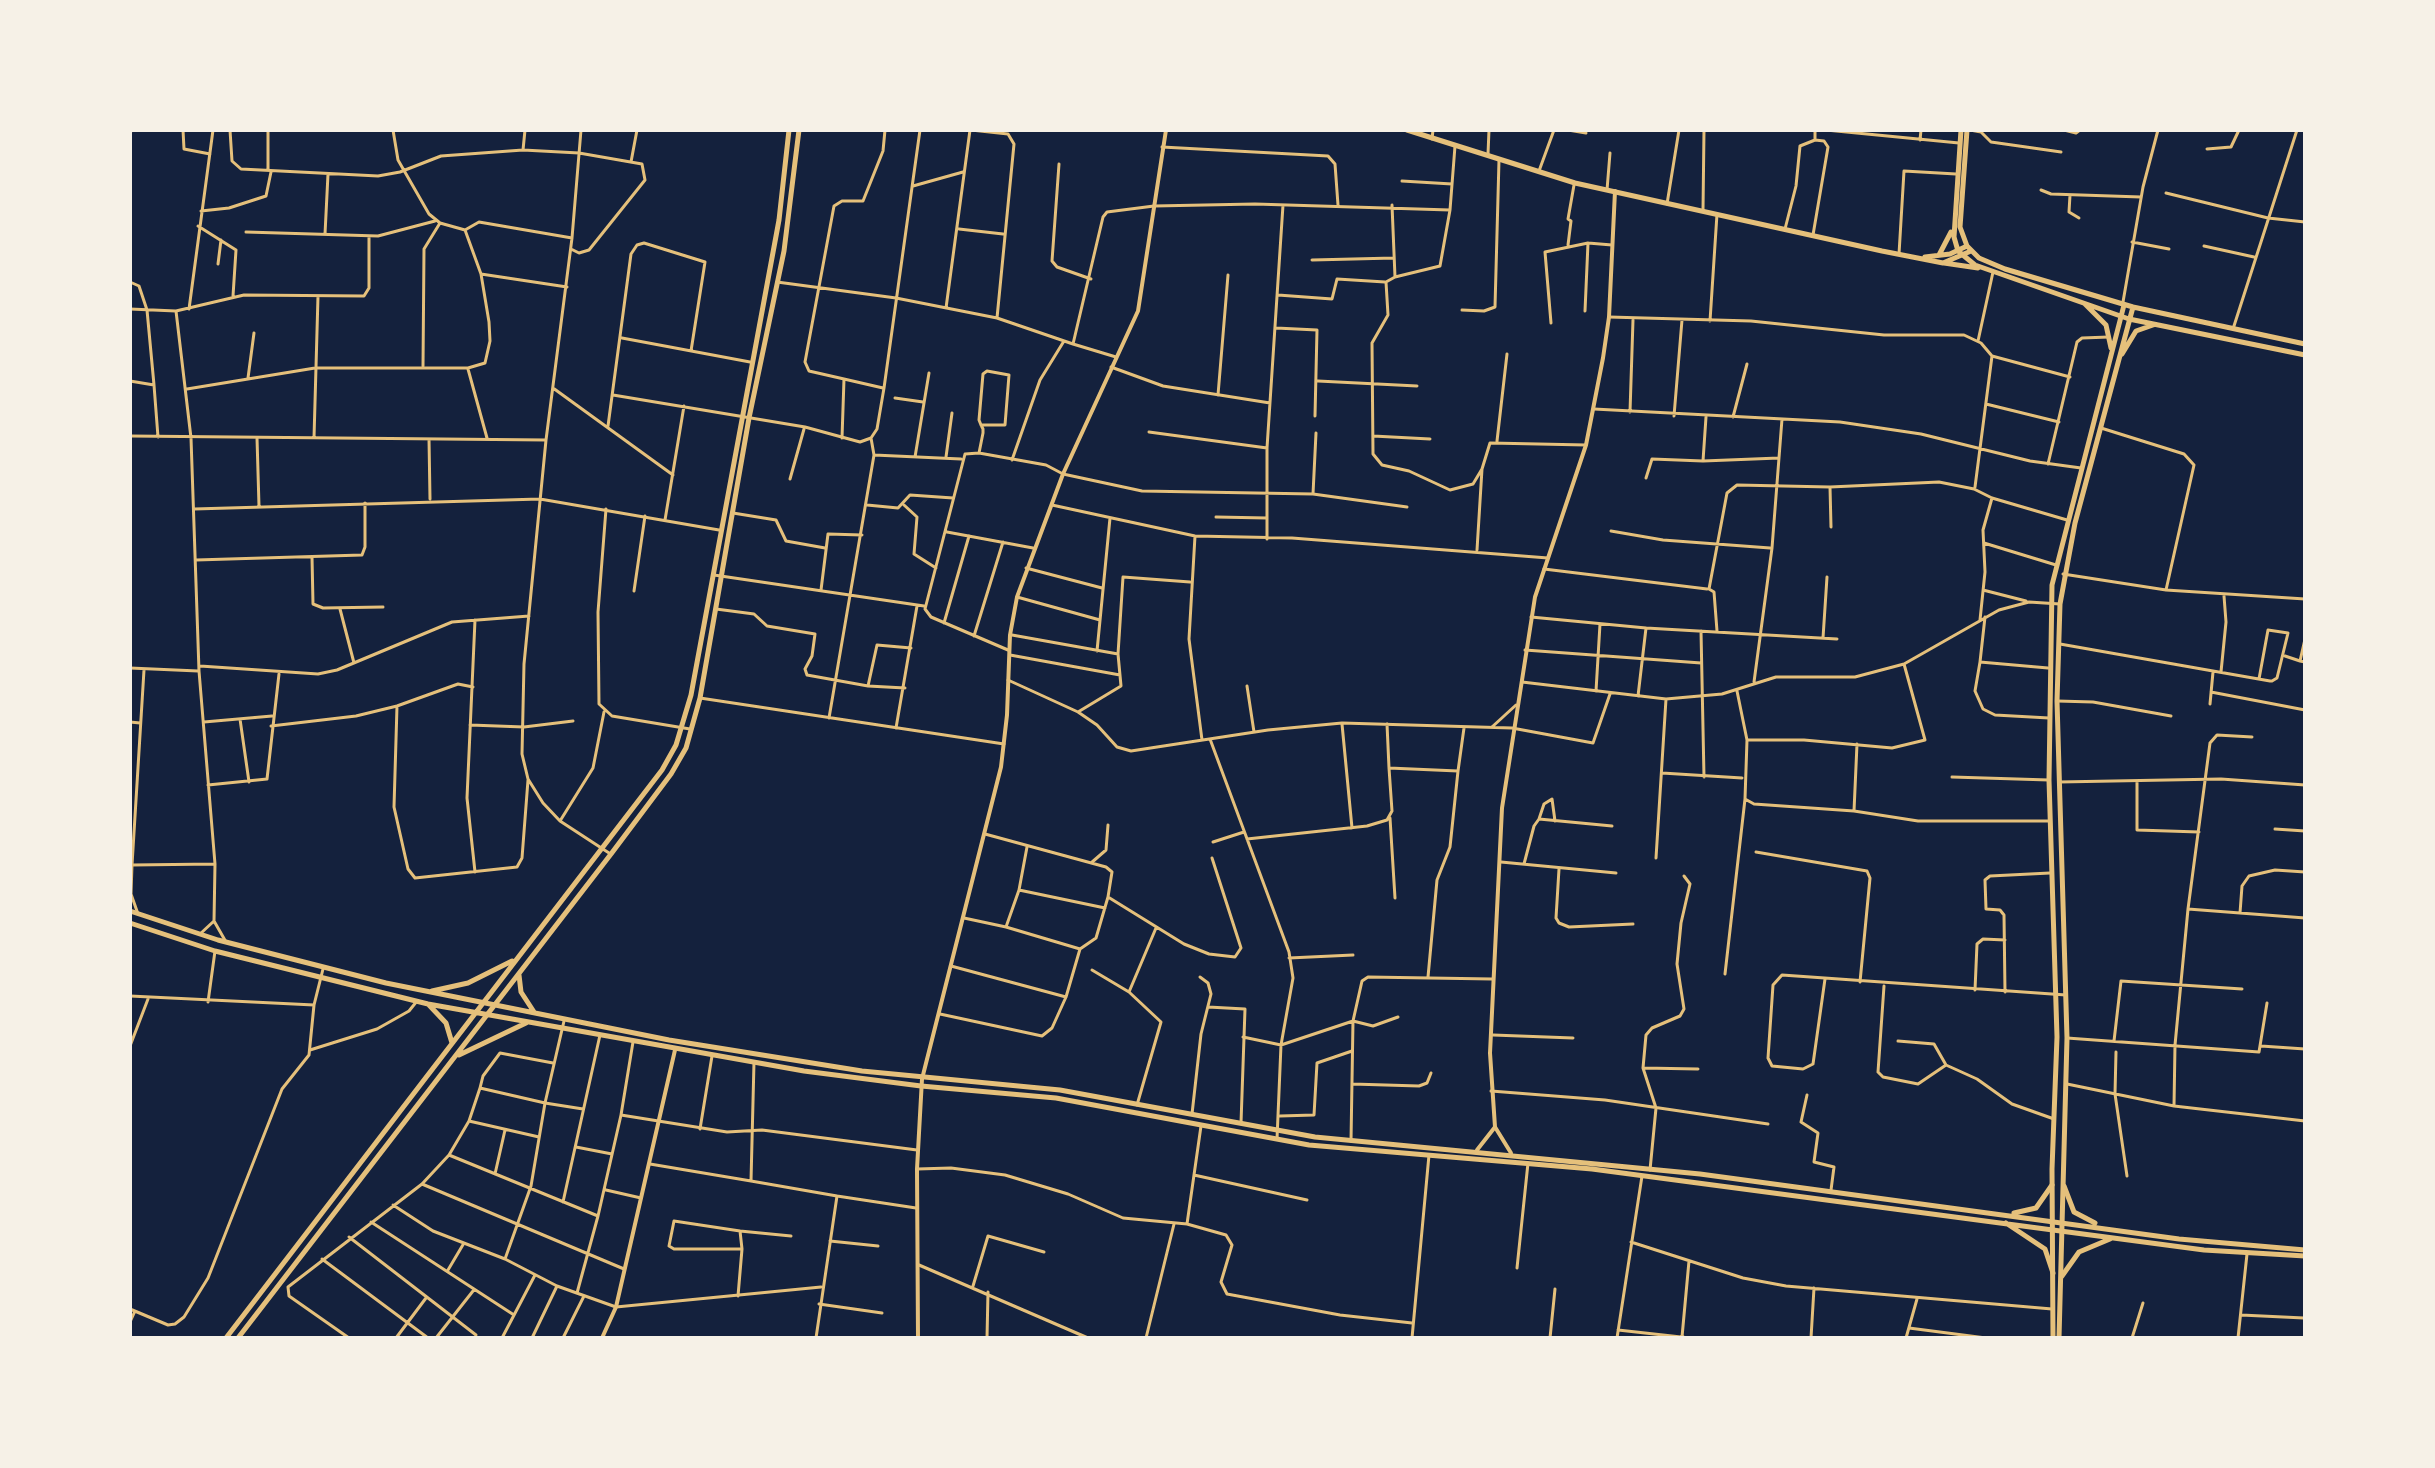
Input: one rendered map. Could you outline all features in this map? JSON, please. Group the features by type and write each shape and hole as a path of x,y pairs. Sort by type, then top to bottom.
{"main road":[{"path":"226,1338 667,762 683,728 773,249 789,130"},
{"path":"234,1327 240,1336 676,766 692,730 700,698 749,418 784,251 799,130"},
{"path":"1407,130 1575,183 1990,271 2129,319 2305,355"},
{"path":"1961,130 1956,174 1960,227 1969,248 2005,269 2124,305 2305,344"},
{"path":"1936,257 1953,228 1969,130"},
{"path":"1953,228 1961,253 1990,271"},
{"path":"1943,263 1969,248"},
{"path":"773,249 784,251"},
{"path":"1920,257 1961,253"},
{"path":"2077,299 2100,316 2109,337 2112,356"},
{"path":"2053,1338 2052,1185 2057,995 2049,780 2051,602 2067,520 2124,305"},
{"path":"2059,1338 2067,1084 2057,701 2060,604 2063,574 2133,307"},
{"path":"2119,358 2136,331 2152,325 2165,325"},
{"path":"130,911 226,942 428,992 669,1040 922,1083 1060,1090 1278,1131 1351,1141 1511,1153 2002,1217 2113,1237 2247,1254 2305,1256"},
{"path":"130,923 215,951 428,1004 712,1056 1056,1098 1277,1140 1528,1163 2002,1217 2064,1221 2222,1244 2305,1250"},
{"path":"428,992 468,983 516,959"},
{"path":"519,973 521,992 535,1013"},
{"path":"428,1004 446,1023 452,1045"},
{"path":"454,1057 527,1023"},
{"path":"2002,1217 2036,1208 2052,1185"},
{"path":"2064,1186 2074,1212 2107,1227"},
{"path":"2002,1217 2045,1249 2053,1273"},
{"path":"2062,1276 2079,1252 2113,1237"}],"street":[{"path":"130,136 131,130"},
{"path":"183,130 184,149 210,154"},
{"path":"189,309 213,130"},
{"path":"230,130 234,166 270,170 378,176 405,171 441,156 523,150 579,153 644,167 645,180 589,250 579,253 571,249"},
{"path":"201,211 229,208 266,196 270,170 268,130"},
{"path":"393,130 395,151 437,222"},
{"path":"523,150 525,130"},
{"path":"397,706 394,798 410,873 419,879 521,864 528,779 522,754 529,616 546,440 567,287 581,130"},
{"path":"631,162 637,130"},
{"path":"884,388 806,368 834,206 842,201 863,201 883,151 885,130"},
{"path":"613,395 805,427 863,442 871,438 877,429 884,388 920,130"},
{"path":"946,308 971,130 1013,138 997,318"},
{"path":"918,1338 916,1208 922,1083 985,834 1004,744 1010,635 1017,597 1050,505 1144,291 1166,130"},
{"path":"1432,139 1433,130"},
{"path":"1488,157 1489,130"},
{"path":"1539,171 1554,130"},
{"path":"1568,130 1586,133"},
{"path":"1667,204 1679,130"},
{"path":"1703,210 1704,130"},
{"path":"1815,130 1815,140"},
{"path":"1826,130 1959,143"},
{"path":"1920,140 1921,130"},
{"path":"1969,130 1985,134 1991,142 2061,152"},
{"path":"2064,130 2075,133 2080,130"},
{"path":"2124,305 2132,242 2158,130"},
{"path":"2207,149 2231,147 2239,130"},
{"path":"2233,329 2297,130"},
{"path":"1785,229 1796,186 1800,146 1815,140 1824,141 1828,147 1813,235"},
{"path":"1278,295 1330,299 1334,297 1337,279 1386,282 1440,266 1450,210 1455,146"},
{"path":"1162,147 1328,156 1335,164 1338,205"},
{"path":"1607,190 1610,153"},
{"path":"1462,310 1484,311 1495,307 1499,160"},
{"path":"1059,164 1052,261 1057,267 1091,279"},
{"path":"1899,254 1904,171 1956,174"},
{"path":"912,187 963,172"},
{"path":"325,234 328,174"},
{"path":"1402,181 1452,184"},
{"path":"1568,245 1568,219 1575,183"},
{"path":"2041,190 2070,195 2141,197"},
{"path":"1511,1153 1495,1127 1491,1091 1491,1035 1498,862 1512,728 1531,617 1586,445 1594,409 1609,317 1615,191"},
{"path":"2166,193 2268,218 2305,222"},
{"path":"2070,195 2069,212 2079,218"},
{"path":"1267,539 1267,448 1283,205"},
{"path":"1073,344 1091,279 1104,214 1154,206 1392,205 1450,210"},
{"path":"1392,205 1395,277"},
{"path":"1710,321 1717,214"},
{"path":"423,366 424,249 437,222"},
{"path":"246,232 369,236 437,222 465,230 479,222 572,238"},
{"path":"198,226 236,250 233,296"},
{"path":"959,229 1004,234"},
{"path":"187,389 315,368 468,368 482,365 489,354 490,328 481,274 465,230"},
{"path":"130,309 176,311 233,296 366,295 369,236"},
{"path":"218,264 221,240"},
{"path":"2132,242 2169,249"},
{"path":"608,426 631,254 635,247 644,243 705,262 691,351"},
{"path":"1585,311 1588,243"},
{"path":"1551,323 1544,254 1568,245 1612,245"},
{"path":"2204,246 2254,257"},
{"path":"1312,260 1394,258"},
{"path":"1978,341 1990,271"},
{"path":"481,274 567,287"},
{"path":"1218,395 1228,275"},
{"path":"130,282 139,286 147,310 158,437"},
{"path":"777,282 896,298 997,318 1116,357"},
{"path":"1386,282 1388,315 1372,343 1376,461 1409,471 1440,488 1463,488 1473,484 1482,469"},
{"path":"314,438 318,296"},
{"path":"176,311 191,438 202,722 215,864 214,921 226,942"},
{"path":"1609,317 1751,321 1884,335 1949,334 1978,341 1992,356 2070,377"},
{"path":"1630,413 1633,320"},
{"path":"1674,416 1682,320"},
{"path":"1275,328 1316,329 1318,381 1315,416"},
{"path":"248,378 254,333"},
{"path":"2048,464 2079,340 2109,337"},
{"path":"622,338 750,362"},
{"path":"1012,460 1040,380 1064,341"},
{"path":"1497,441 1507,354"},
{"path":"1974,489 1992,356"},
{"path":"1733,417 1747,364"},
{"path":"1111,367 1140,381 1271,404"},
{"path":"468,368 487,438"},
{"path":"979,453 983,433 981,425 983,374 987,371 1009,375 1005,425 981,425"},
{"path":"915,457 929,373"},
{"path":"842,438 844,379"},
{"path":"130,381 154,385"},
{"path":"1318,381 1417,386"},
{"path":"553,388 673,475"},
{"path":"895,398 924,402"},
{"path":"1986,404 2059,422"},
{"path":"665,520 684,406"},
{"path":"1594,409 1674,416 1858,424 1981,446 2048,464 2081,468"},
{"path":"946,459 952,413"},
{"path":"1703,461 1706,417"},
{"path":"1754,682 1772,548 1782,419"},
{"path":"790,479 805,427"},
{"path":"2101,428 2184,454 2194,465 2166,590"},
{"path":"1149,432 1267,448"},
{"path":"1313,494 1316,433"},
{"path":"130,436 546,440"},
{"path":"1373,436 1430,439"},
{"path":"257,438 259,506"},
{"path":"429,438 430,499"},
{"path":"829,718 867,505 874,455 871,438"},
{"path":"1477,550 1486,447 1497,441 1586,445"},
{"path":"924,606 947,532 961,459 965,454 979,453 1046,465 1063,474 1142,491 1266,491 1407,507"},
{"path":"874,455 961,459"},
{"path":"1646,478 1652,459 1703,461 1779,458"},
{"path":"1709,589 1727,493 1731,487 1939,482 1974,489 1992,498 2067,520"},
{"path":"1830,487 1831,527"},
{"path":"867,505 896,509 904,505 910,495 953,498"},
{"path":"1992,498 1985,517 1980,662 1975,691 1983,709 1995,715 2049,718"},
{"path":"194,509 430,499 540,499 719,530"},
{"path":"196,560 365,553 365,502"},
{"path":"904,505 917,517 914,554 936,568"},
{"path":"1050,505 1195,536 1477,550 1548,558"},
{"path":"560,821 593,768 604,712 599,699 598,612 606,509"},
{"path":"733,513 776,520 786,541 825,548"},
{"path":"634,591 645,516"},
{"path":"1216,517 1267,518"},
{"path":"1097,651 1110,518"},
{"path":"1611,531 1772,548"},
{"path":"821,590 825,548 830,532 862,535"},
{"path":"947,532 1033,548"},
{"path":"944,623 969,536"},
{"path":"1195,536 1189,639 1202,740"},
{"path":"974,636 1003,542"},
{"path":"1984,543 2056,565"},
{"path":"312,557 313,604 340,608 383,607"},
{"path":"1026,568 1102,588"},
{"path":"1544,569 1709,589 1716,598 1717,631"},
{"path":"2063,574 2224,596 2305,599"},
{"path":"712,575 924,606 931,617 1009,653 1120,675"},
{"path":"1078,712 1119,689 1123,577 1190,582"},
{"path":"1823,638 1827,577"},
{"path":"1983,590 2029,602 2060,604"},
{"path":"2221,673 2226,622 2224,596"},
{"path":"1017,597 1100,620"},
{"path":"1520,682 1666,699 1705,697 1737,691 1754,682 1791,676 1855,677 1904,664 1982,618 2029,602"},
{"path":"896,728 917,605"},
{"path":"340,608 354,663"},
{"path":"716,609 754,614 767,626 815,634 812,656 805,669 807,675 868,686 905,688"},
{"path":"130,668 318,674 354,663 426,630 475,619 529,616"},
{"path":"1531,617 1646,628 1837,639"},
{"path":"475,619 467,798 475,872"},
{"path":"1596,691 1600,624"},
{"path":"1638,698 1646,628"},
{"path":"2060,644 2221,673 2259,679 2275,680 2288,633 2268,630 2259,679"},
{"path":"1701,631 1705,697 1704,777"},
{"path":"1010,635 1118,654"},
{"path":"2284,655 2303,661 2305,639"},
{"path":"868,686 877,645 911,648"},
{"path":"1525,650 1701,663"},
{"path":"1980,662 2048,668"},
{"path":"1747,740 1892,748 1925,740 1904,664"},
{"path":"138,914 131,896 131,836 133,779 144,670"},
{"path":"2210,704 2213,671"},
{"path":"208,785 266,781 279,674"},
{"path":"1008,680 1078,712 1124,750 1342,723 1512,728 1593,743 1610,694"},
{"path":"271,726 322,722 397,706 458,684 473,687"},
{"path":"1247,686 1254,732"},
{"path":"1725,974 1745,799 1743,779 1747,740 1737,691"},
{"path":"2211,692 2305,710"},
{"path":"700,698 1004,744"},
{"path":"1656,858 1666,699"},
{"path":"2057,701 2093,702 2171,716"},
{"path":"1492,727 1516,705"},
{"path":"604,712 692,730"},
{"path":"202,722 272,716"},
{"path":"240,719 249,782"},
{"path":"470,725 523,727 573,721"},
{"path":"130,722 140,723"},
{"path":"1342,723 1352,828"},
{"path":"1387,724 1395,898"},
{"path":"1428,977 1437,880 1450,847 1464,727"},
{"path":"2174,1106 2175,1045 2188,909 2212,738 2217,735 2252,737"},
{"path":"1210,739 1245,831 1289,958 1293,978 1281,1045 1277,1140"},
{"path":"1854,811 1857,744"},
{"path":"1389,768 1458,771"},
{"path":"1662,773 1743,779"},
{"path":"1952,777 2049,780"},
{"path":"528,779 560,821 611,854"},
{"path":"2059,782 2207,782 2221,779 2305,785"},
{"path":"2137,781 2137,830 2199,832"},
{"path":"1524,864 1534,826 1544,804 1552,799 1555,821"},
{"path":"1745,799 1754,804 1854,811 1951,823 2050,821"},
{"path":"1247,839 1352,828 1379,824 1390,818"},
{"path":"1539,819 1612,826"},
{"path":"1091,863 1106,850 1108,825"},
{"path":"2275,829 2305,831"},
{"path":"1213,842 1245,831"},
{"path":"940,1014 1042,1036 1052,1028 1066,997 1080,949 1096,938 1108,897 1110,870 985,834"},
{"path":"1006,927 1019,890 1027,847"},
{"path":"1756,852 1867,871 1870,878 1860,982"},
{"path":"1108,897 1156,928 1209,954 1228,957 1239,953 1241,948 1225,889 1212,858"},
{"path":"1498,862 1616,873"},
{"path":"132,865 215,864"},
{"path":"1559,869 1556,918 1559,923 1569,927 1633,924"},
{"path":"2240,913 2242,886 2249,876 2275,870 2305,872"},
{"path":"2005,992 2004,913 1986,909 1986,878 2052,873"},
{"path":"1650,1170 1656,1108 1643,1068 1647,1032 1680,1016 1684,1009 1677,964 1681,923 1690,884 1684,876"},
{"path":"1019,890 1105,908"},
{"path":"2188,909 2305,918"},
{"path":"964,918 1080,949"},
{"path":"200,934 214,921"},
{"path":"1129,992 1156,928"},
{"path":"1975,990 1977,944 1983,939 2005,940"},
{"path":"208,1002 215,951"},
{"path":"1289,958 1353,955"},
{"path":"130,1322 132,1310 168,1325 184,1317 223,1246 282,1089 310,1050 314,1005 324,966"},
{"path":"951,966 1066,997"},
{"path":"1092,970 1129,992 1161,1022 1137,1105"},
{"path":"1825,979 1813,1064 1803,1069 1772,1066 1768,1058 1774,979 1782,975 2066,995"},
{"path":"1192,1114 1210,987 1200,977"},
{"path":"1351,1141 1353,1021 1364,979 1493,979"},
{"path":"2114,1041 2121,981 2242,989"},
{"path":"1884,984 1878,1072 1883,1077 1918,1084 1946,1065"},
{"path":"130,996 314,1005"},
{"path":"130,1046 148,999"},
{"path":"310,1050 377,1029 409,1011 417,1001"},
{"path":"2067,1038 2259,1052 2267,1003"},
{"path":"1208,1007 1245,1008 1241,1123"},
{"path":"1243,1037 1281,1045 1353,1021 1373,1026 1398,1017"},
{"path":"505,1259 531,1186 553,1063 565,1019"},
{"path":"563,1202 600,1035"},
{"path":"1491,1035 1573,1038"},
{"path":"1898,1041 1934,1044 1946,1065 1977,1079 2012,1104 2054,1119"},
{"path":"577,1293 605,1190 633,1042"},
{"path":"2261,1046 2305,1049"},
{"path":"602,1338 616,1307 675,1050"},
{"path":"1279,1116 1314,1115 1317,1063 1352,1051"},
{"path":"2116,1052 2115,1094 2127,1176"},
{"path":"349,1338 287,1293 288,1287 349,1237 422,1184 449,1155 469,1121 483,1076 500,1053 553,1063"},
{"path":"700,1129 712,1056"},
{"path":"751,1181 754,1062"},
{"path":"1643,1068 1698,1069"},
{"path":"1352,1084 1419,1086 1427,1083 1431,1073"},
{"path":"2067,1084 2174,1106 2305,1121"},
{"path":"480,1088 583,1109"},
{"path":"1491,1091 1656,1108 1768,1124"},
{"path":"1807,1095 1801,1122 1818,1133 1814,1162 1834,1167 1830,1194"},
{"path":"621,1115 700,1129 766,1130 917,1150"},
{"path":"469,1121 539,1138"},
{"path":"1187,1224 1201,1126"},
{"path":"1477,1150 1495,1127"},
{"path":"495,1175 505,1130"},
{"path":"575,1146 612,1154"},
{"path":"449,1155 598,1216"},
{"path":"1412,1338 1429,1155"},
{"path":"1517,1268 1528,1163"},
{"path":"650,1164 916,1208"},
{"path":"917,1169 951,1168 1005,1175 1068,1194 1123,1218 1187,1224 1230,1238 1232,1245 1221,1282 1227,1294 1340,1315 1412,1323"},
{"path":"1194,1175 1307,1200"},
{"path":"1617,1338 1642,1176"},
{"path":"422,1184 624,1269"},
{"path":"605,1190 641,1198"},
{"path":"816,1338 821,1287 837,1196"},
{"path":"393,1205 424,1226 505,1259 557,1286 616,1307 821,1287"},
{"path":"742,1249 674,1249 669,1246 676,1220 791,1236"},
{"path":"371,1222 514,1315"},
{"path":"1146,1338 1174,1224"},
{"path":"738,1296 742,1249 740,1231"},
{"path":"973,1286 984,1239 988,1236 1044,1252"},
{"path":"349,1237 476,1335"},
{"path":"829,1240 878,1246"},
{"path":"1631,1242 1743,1278 1917,1299 2053,1309"},
{"path":"448,1270 464,1243"},
{"path":"2238,1338 2247,1254"},
{"path":"322,1259 428,1338"},
{"path":"1682,1337 1689,1261"},
{"path":"917,1264 988,1292 1076,1336 1088,1338"},
{"path":"502,1338 535,1275"},
{"path":"532,1338 557,1286"},
{"path":"1811,1338 1814,1288"},
{"path":"1550,1338 1555,1289"},
{"path":"436,1338 473,1291"},
{"path":"987,1338 988,1292"},
{"path":"563,1338 584,1296"},
{"path":"396,1338 426,1298"},
{"path":"1906,1338 1917,1299"},
{"path":"2132,1338 2143,1303"},
{"path":"819,1304 882,1313"},
{"path":"2241,1315 2304,1318"},
{"path":"1909,1328 1986,1338"},
{"path":"1618,1330 1690,1338"}]}
